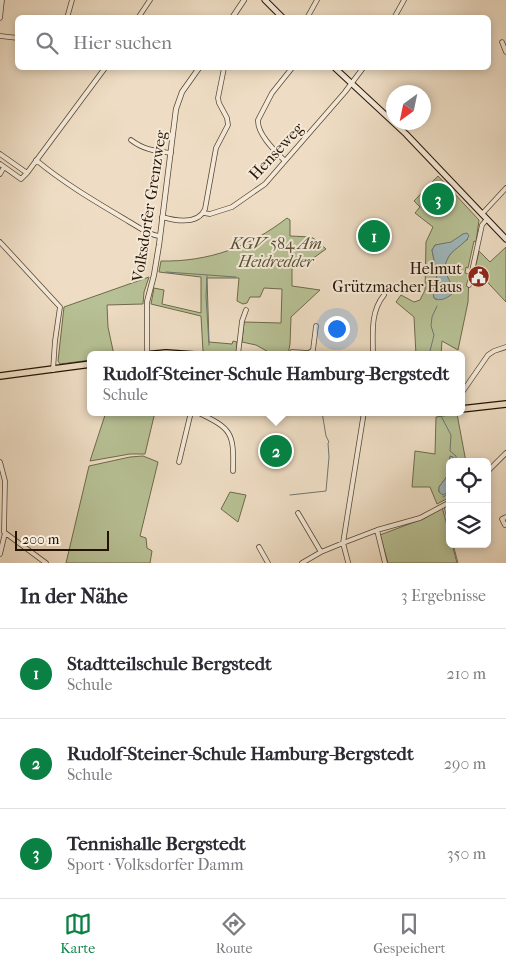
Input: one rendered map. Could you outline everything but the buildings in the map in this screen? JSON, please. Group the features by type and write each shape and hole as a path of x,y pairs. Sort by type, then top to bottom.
{"main road":[{"path":"264,0 281,15"},
{"path":"338,70 406,134 506,239"},
{"path":"0,376 87,365"},
{"path":"465,409 506,404"}],"street":[{"path":"0,18 2,0"},
{"path":"68,15 72,0"},
{"path":"140,15 150,0"},
{"path":"234,15 244,0"},
{"path":"309,15 317,0"},
{"path":"396,15 404,0"},
{"path":"0,36 15,38"},
{"path":"502,42 506,52"},
{"path":"0,164 21,179 103,70"},
{"name":"Volksdorfer Grenzweg","path":"146,351 147,302 154,275 178,100 198,70"},
{"path":"204,213 216,148 228,125 218,98 224,70"},
{"path":"285,161 261,132 258,120 272,93 290,70"},
{"name":"Henseweg","path":"162,217 176,220 192,220 204,213 218,212 246,199 264,184 285,161 362,70"},
{"path":"131,140 139,146 155,152 171,153"},
{"path":"0,154 27,173"},
{"path":"36,160 56,176 114,213 150,234 159,236"},
{"path":"0,174 4,168"},
{"path":"469,285 484,217 506,188"},
{"path":"0,242 60,308 55,341 54,370"},
{"path":"373,351 375,309 384,295"},
{"path":"238,351 242,321 246,310"},
{"path":"311,351 316,326"},
{"path":"465,388 488,355 506,347"},
{"path":"179,462 190,416"},
{"path":"205,416 219,423 230,434 233,444 233,471"},
{"path":"348,562 343,543 363,416"},
{"path":"491,468 506,453"},
{"path":"0,462 4,481 4,532 0,554"},
{"path":"303,563 321,552 377,530 420,518 448,503"},
{"path":"298,513 321,552"},
{"path":"506,517 502,519 506,524"},
{"path":"377,530 385,563"},
{"path":"4,532 46,563"},
{"path":"259,547 268,563"}],"green space":[{"path":"438,176 479,220 476,242 474,241 468,268 466,267 465,273 469,274 468,302 458,350 442,341 441,351 416,351 414,317 396,302 401,295 414,302 420,300 425,290 426,242 433,227 415,213 420,207 414,201","holes":["463,234 468,239 454,251 445,265 447,277 437,300 434,298 433,292 437,275 432,250 435,245 451,243"]},
{"name":"KGV 584 Am Heidredder","path":"287,218 290,220 290,236 311,237 316,240 314,243 316,245 318,242 326,249 312,259 292,269 292,286 320,290 291,317 289,351 267,351 256,345 242,342 244,322 281,323 282,289 264,288 260,297 250,297 247,303 243,304 237,301 239,278 207,278 209,342 232,344 233,341 237,342 236,351 203,351 201,316 151,304 154,288 164,290 162,304 201,313 201,277 159,272 161,261 195,259 228,251 273,228"},
{"path":"506,247 506,302 475,269 479,251 490,262"},
{"path":"149,277 144,292 143,304 107,305 108,327 113,351 87,351 87,361 60,364 58,361 64,307"},
{"path":"105,416 154,416 145,454 130,454 90,461"},
{"path":"457,416 465,458 446,458 446,478 439,487 439,492 446,493 446,499 437,504 430,487 412,487 415,451 435,454 436,417"},
{"path":"143,456 158,462 140,536 146,538 147,548 152,551 150,563 66,563 89,466"},
{"path":"230,492 246,495 238,522 221,509"},
{"path":"442,507 446,522 446,548 453,548 457,563 388,563 380,535 425,518"}],"water":[{"path":"467,233 469,236 467,239 451,253 445,265 446,274 452,285 452,294 443,299 436,299 433,292 437,275 432,250 435,245 451,242"},
{"path":"446,478 446,493 443,495 439,492 439,487"}],"waterway":[{"path":"166,272 236,277"},
{"path":"207,276 206,296 209,345"},
{"path":"430,351 434,335 431,326 432,317 437,306"},
{"path":"290,495 326,491 329,442 323,416"},
{"path":"441,416 451,435 450,451 456,458"},
{"path":"444,507 446,515"},
{"path":"454,548 458,563"}],"place":[{"name":"Tennishalle Bergstedt","path":"438,199"},
{"name":"Stadtteilschule Bergstedt","path":"374,236"},
{"name":"Helmut Grützmacher Haus","path":"478,277"},
{"name":"Rudolf-Steiner-Schule Hamburg-Bergstedt","path":"276,451"}]}
